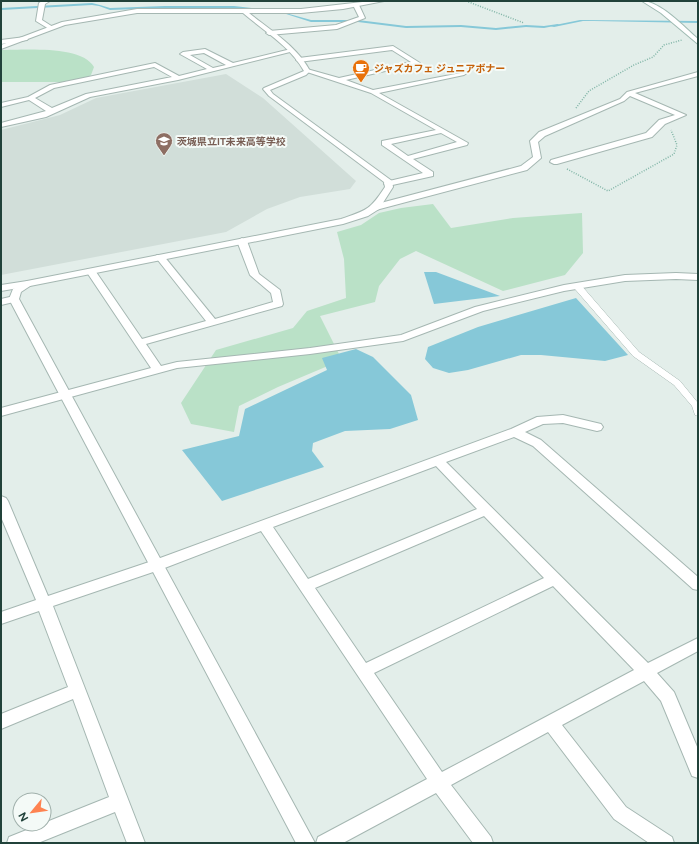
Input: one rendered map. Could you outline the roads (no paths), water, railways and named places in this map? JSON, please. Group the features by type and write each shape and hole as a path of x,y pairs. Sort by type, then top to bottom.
{"street":[{"path":"47,1 42,3 39,21 51,28"},
{"path":"1,47 76,20 137,11 175,9 301,11 381,1"},
{"path":"645,1 662,12 696,41"},
{"path":"270,33 337,27 362,18 356,5"},
{"path":"244,11 291,51 306,67 307,71"},
{"path":"1,42 25,39"},
{"path":"299,60 393,48 417,62 339,80"},
{"path":"213,70 183,54 205,50 232,65"},
{"path":"1,125 43,115 88,95 178,78 291,51"},
{"path":"1,105 30,98 52,86 155,65 178,78"},
{"path":"307,71 373,92 464,143 408,158"},
{"path":"307,71 304,74 266,89 388,181 389,187 376,208"},
{"path":"373,92 464,73"},
{"path":"1,288 343,221 365,214 376,208 524,168 537,158 534,141 542,134 622,100 629,93 698,74"},
{"path":"554,162 649,135 662,122 682,115 642,100 629,93"},
{"path":"30,98 51,111"},
{"path":"388,184 430,174 385,143 442,131"},
{"path":"139,343 278,304 276,292 255,275 242,241"},
{"path":"160,258 212,322"},
{"path":"91,271 158,370"},
{"path":"1,412 177,365 310,351 403,338 479,309 564,288 624,278 676,276 698,277"},
{"path":"14,299 18,291 27,284"},
{"path":"1,302 14,299"},
{"path":"14,299 306,843"},
{"path":"1,618 157,565 515,432 541,420 563,419 597,428"},
{"path":"515,432 537,443 698,585"},
{"path":"438,461 646,672 668,697 698,770"},
{"path":"1,501 44,603 136,843"},
{"path":"305,586 486,510"},
{"path":"264,525 439,782 484,843"},
{"path":"364,671 555,580"},
{"path":"326,843 698,644"},
{"path":"1,722 77,690"},
{"path":"551,723 620,813 665,843"},
{"path":"16,843 120,802"}],"lane":[{"path":"578,286 636,354 677,384 696,406 698,413"}],"water":[{"path":"580,20 698,21 698,23 583,21 554,27 550,26"},
{"path":"424,272 436,272 500,296 434,304"},
{"path":"576,298 628,355 605,361 541,355 521,355 468,370 449,373 433,368 425,359 428,347 478,327"},
{"path":"356,349 373,357 411,395 418,420 390,429 345,431 313,443 312,451 324,467 222,501 182,450 239,436 245,409 327,370 322,358"}],"waterway":[{"path":"1,9 92,4 110,9 234,7 267,10"},
{"path":"281,12 311,21 358,21 406,27 461,26 496,29 558,25"}],"place":[{"name":"ジャズカフェ ジュニアボナー","path":"361,83"},
{"name":"茨城県立IT未来高等学校","path":"164,156"}]}
